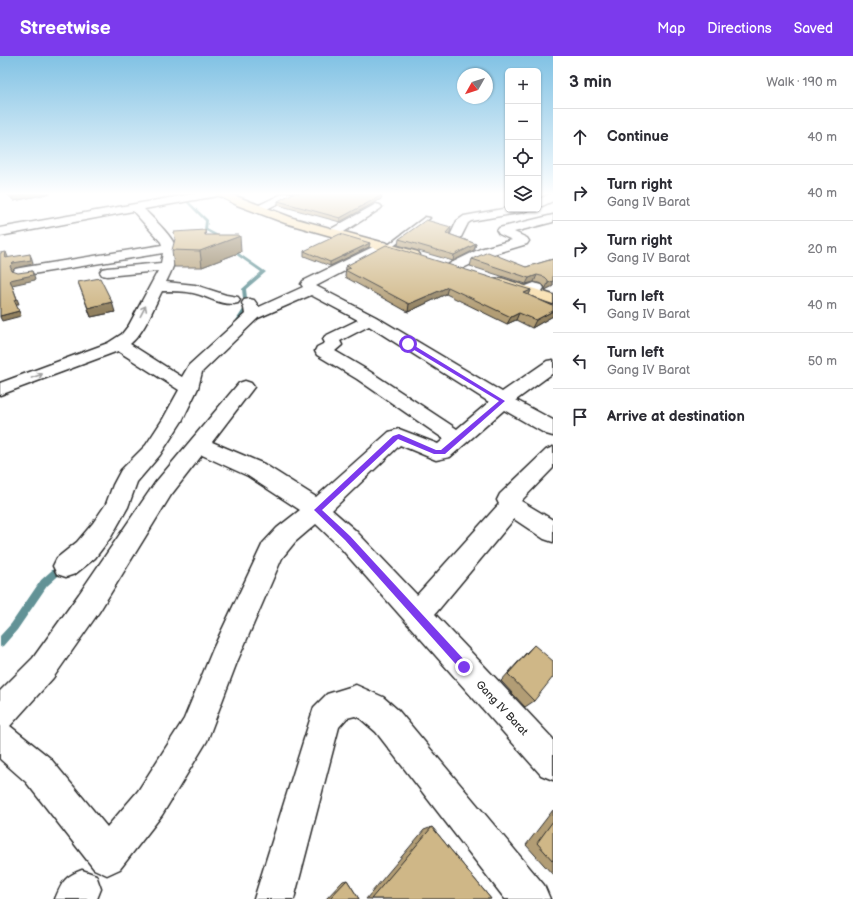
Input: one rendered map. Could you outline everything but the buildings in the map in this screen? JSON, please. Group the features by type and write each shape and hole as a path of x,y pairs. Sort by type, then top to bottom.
{"main road":[{"path":"336,232 425,258"},
{"path":"440,263 469,272"},
{"path":"490,279 532,289 553,300"}],"street":[{"path":"0,389 103,352 119,344 136,326 167,266 170,248 167,241 159,232"},
{"path":"455,238 458,232"},
{"path":"454,268 485,252 523,241 506,232"},
{"path":"386,246 308,284 311,289 370,320 502,401 553,429"},
{"path":"20,272 170,248"},
{"path":"96,274 167,266"},
{"path":"158,286 194,289 245,306 311,289"},
{"path":"66,566 86,550 102,530 116,508 124,485 129,476 153,450 172,421 185,387 195,369 246,322 245,306"},
{"path":"370,320 331,340 334,345 323,351 458,439"},
{"path":"119,344 185,387"},
{"path":"0,738 38,770 107,856 150,803 196,730 223,659 272,551 286,536 317,510 396,438 403,438 440,453 502,401 553,365"},
{"path":"0,714 43,668 89,602 163,489 245,387"},
{"name":"Gang IV Barat","path":"199,445 256,470 317,510 347,538 553,763"},
{"path":"553,454 508,500 511,506 553,532"},
{"path":"417,615 511,506"},
{"path":"274,899 325,718 338,705 356,700 372,708 387,721 530,899"}],"lane":[{"path":"386,246 406,232"}],"waterway":[{"path":"211,232 223,239"},
{"path":"232,248 239,255 264,272 244,289 246,308 234,328"},
{"path":"0,643 14,627 44,583 63,566"}],"route":[{"path":"408,344 502,401 443,452 436,452 399,436 317,510 347,538 464,667"}]}
